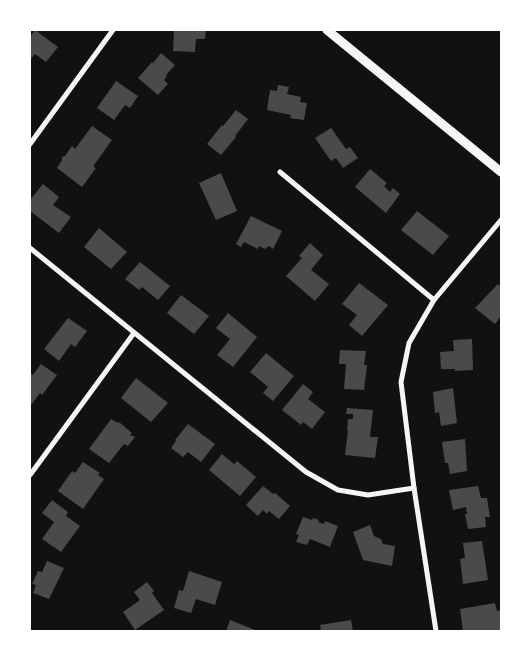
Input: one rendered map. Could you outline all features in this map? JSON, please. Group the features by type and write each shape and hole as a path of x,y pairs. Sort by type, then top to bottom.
{"street":[{"path":"30,144 113,30"},
{"path":"327,30 501,172"},
{"path":"280,172 434,300"},
{"path":"436,631 414,488 401,382 409,343 434,300 501,220"},
{"path":"30,248 314,477 338,490 368,496 414,488"},
{"path":"30,475 134,333"}],"building":[{"path":"35,30 58,47 46,62 35,54 30,60 30,37"},
{"path":"174,30 206,30 205,39 196,39 195,52 173,51"},
{"path":"161,53 175,65 164,80 168,84 158,95 138,78"},
{"path":"116,81 138,96 130,108 125,105 114,120 97,108"},
{"path":"278,85 289,87 287,94 301,97 300,102 307,103 304,120 290,118 291,115 267,110 270,90 277,91"},
{"path":"236,110 248,119 221,155 207,144"},
{"path":"92,126 112,140 94,165 96,168 82,187 57,168 62,157 65,156 72,146 75,149"},
{"path":"331,128 346,149 350,147 358,158 343,168 336,158 331,161 315,138"},
{"path":"370,169 387,183 384,186 390,192 393,188 400,194 386,213 355,187"},
{"path":"221,173 237,211 216,220 199,183"},
{"path":"43,184 59,197 53,205 71,217 59,233 30,211 30,200"},
{"path":"417,211 449,236 433,255 401,230"},
{"path":"251,216 282,231 273,249 269,246 265,249 259,246 258,249 244,242 241,247 236,244"},
{"path":"99,228 127,252 111,269 84,247"},
{"path":"310,243 323,255 311,270 329,284 315,301 286,276 302,258 299,256"},
{"path":"140,262 170,286 158,300 142,287 139,290 125,279"},
{"path":"359,283 388,305 362,336 349,325 357,315 342,304"},
{"path":"498,284 501,287 501,316 495,324 475,308"},
{"path":"181,295 209,316 194,334 167,313"},
{"path":"228,313 257,337 233,367 217,355 230,339 216,328"},
{"path":"68,318 87,331 75,347 71,344 59,361 44,349"},
{"path":"472,339 473,370 455,371 455,369 441,369 440,352 454,351 453,340"},
{"path":"340,350 366,351 364,365 367,365 364,390 344,389 346,364 339,364"},
{"path":"266,353 294,376 273,401 263,393 268,387 250,372"},
{"path":"41,364 57,375 42,395 40,393 32,404 30,403 30,373 33,375"},
{"path":"136,378 168,403 151,422 121,398"},
{"path":"303,384 313,392 308,399 325,412 312,429 303,422 301,425 282,410"},
{"path":"453,388 457,423 441,426 439,412 435,413 433,392"},
{"path":"347,408 373,410 370,437 378,437 375,458 345,455 348,419 353,419 353,414 346,414"},
{"path":"111,419 119,422 132,433 130,435 135,437 128,446 124,444 109,463 89,449"},
{"path":"188,424 215,444 201,462 188,452 183,457 171,448"},
{"path":"465,439 467,471 450,474 448,463 445,463 442,442"},
{"path":"222,454 234,464 237,461 256,477 240,496 209,470"},
{"path":"83,462 100,473 98,475 104,479 83,509 58,491 72,471 75,473"},
{"path":"263,486 273,494 275,493 290,506 279,519 269,511 267,514 263,510 258,516 246,505"},
{"path":"478,486 481,498 487,498 490,517 485,517 486,527 468,529 465,514 467,514 466,507 453,510 449,490"},
{"path":"52,500 68,512 66,516 80,526 61,552 42,539 54,522 42,513"},
{"path":"303,517 319,520 318,522 324,524 325,521 338,526 330,547 310,539 307,545 296,542 299,535 296,534"},
{"path":"370,525 374,536 381,539 383,544 395,546 392,566 363,560 353,532"},
{"path":"482,541 488,580 463,584 460,559 465,558 463,543"},
{"path":"47,561 64,568 49,599 33,593 36,585 32,584 38,571 42,572"},
{"path":"189,571 222,582 215,605 196,599 191,613 174,608 179,590 183,591"},
{"path":"147,582 164,610 135,630 123,612 140,600 134,592"},
{"path":"495,603 497,611 501,610 501,631 463,631 460,609"},
{"path":"230,620 258,631 226,631"},
{"path":"351,620 353,631 321,631 320,625"}]}
